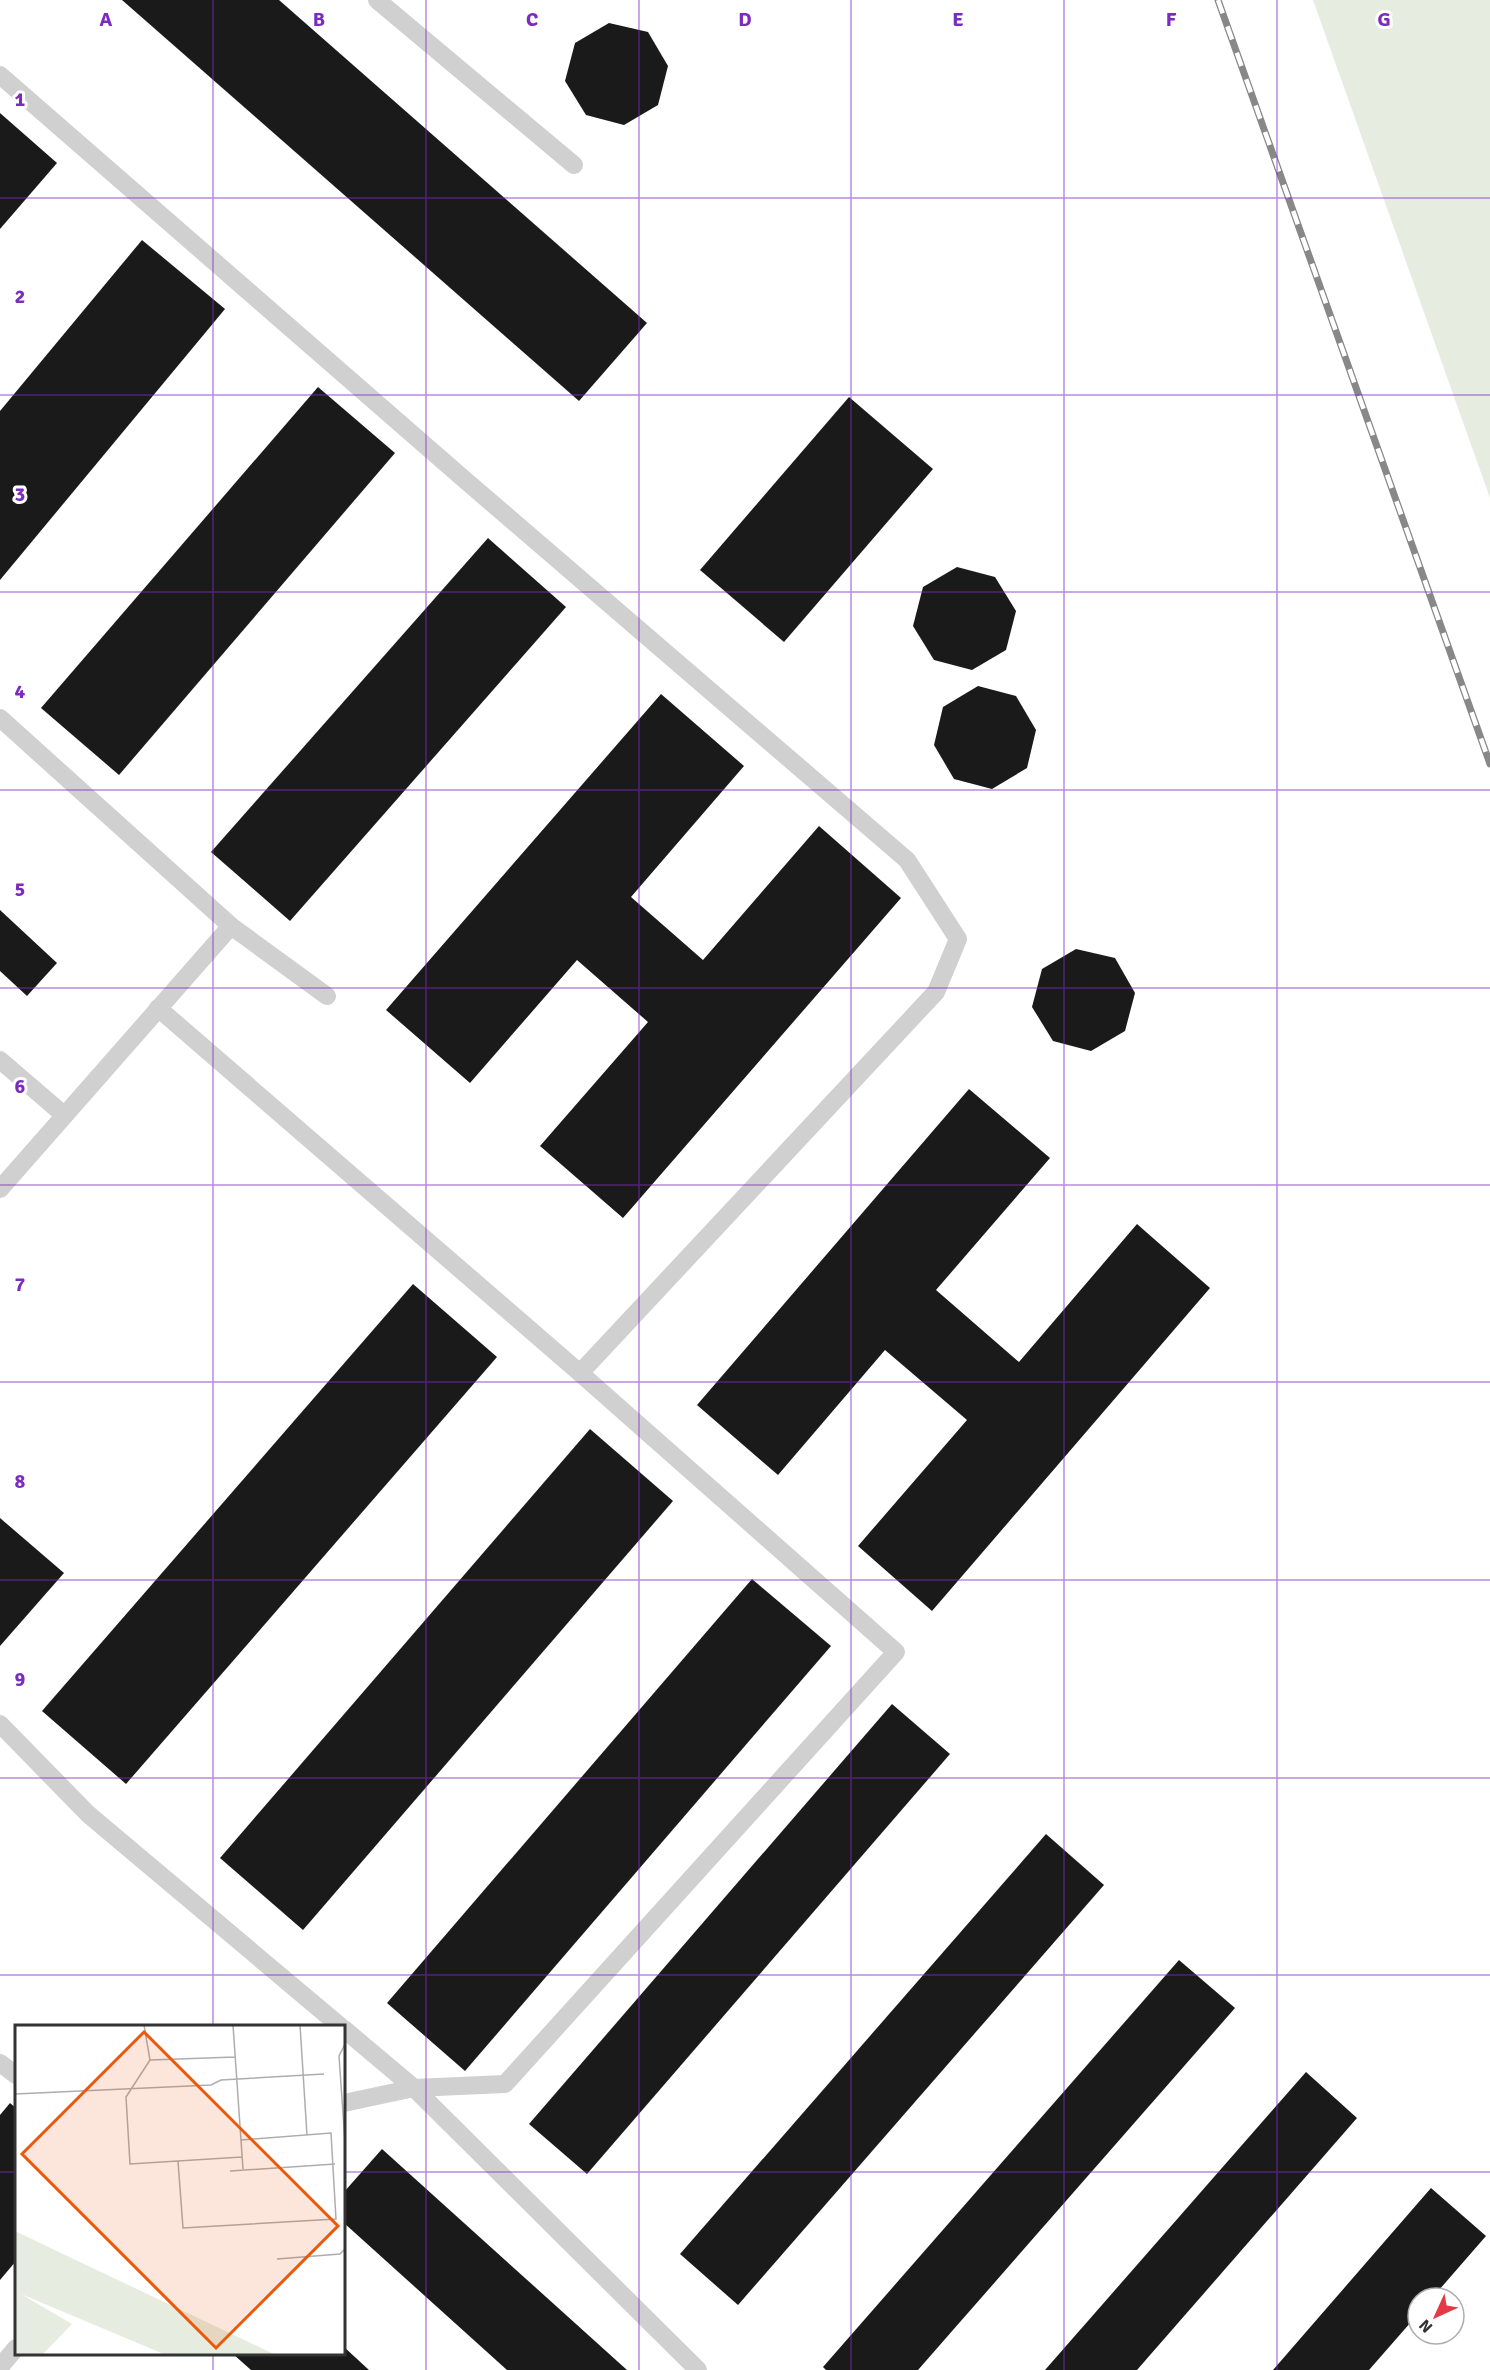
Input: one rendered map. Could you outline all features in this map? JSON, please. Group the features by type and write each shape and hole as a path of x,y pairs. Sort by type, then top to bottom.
{"lane":[{"path":"377,0 574,165"},
{"path":"0,75 474,488 908,860 958,939 936,992 580,1373"},
{"path":"0,718 231,926 327,996"},
{"path":"0,1188 231,926"},
{"path":"158,1008 580,1373 896,1652 505,2084 414,2088 345,2103"},
{"path":"0,1060 64,1115"},
{"path":"0,1724 88,1814 338,2025"},
{"path":"345,2030 414,2088 698,2370"},
{"path":"0,2063 15,2074"},
{"path":"0,2367 15,2349"}],"shaded area":[{"path":"1313,0 1490,0 1490,498"}],"building":[{"path":"122,0 279,0 647,323 579,401"},
{"path":"609,23 648,32 668,66 658,105 624,125 586,115 565,81 575,43"},
{"path":"0,113 57,163 0,229"},
{"path":"142,240 225,309 0,580 0,411"},
{"path":"318,387 395,453 119,775 41,708"},
{"path":"849,397 933,469 784,642 700,570"},
{"path":"488,538 566,607 290,921 211,852"},
{"path":"957,567 995,577 1016,611 1006,650 972,670 934,660 913,626 923,587"},
{"path":"978,686 1016,696 1036,730 1027,768 992,789 954,779 934,745 943,707"},
{"path":"661,694 744,766 631,897 703,960 819,826 901,898 623,1218 540,1146 648,1022 577,960 470,1083 386,1010"},
{"path":"0,910 57,963 27,996 0,971"},
{"path":"1076,949 1115,958 1135,993 1125,1031 1091,1051 1053,1041 1032,1007 1042,969"},
{"path":"969,1089 1050,1158 936,1290 1019,1362 1137,1224 1210,1288 932,1611 858,1546 967,1420 885,1350 778,1475 697,1405"},
{"path":"413,1284 497,1357 126,1784 42,1711"},
{"path":"590,1429 673,1501 303,1930 220,1858"},
{"path":"0,1518 64,1573 0,1646"},
{"path":"752,1579 831,1646 465,2071 387,2003"},
{"path":"892,1704 950,1754 587,2174 529,2124"},
{"path":"1046,1834 1104,1885 738,2305 680,2254"},
{"path":"1179,1960 1235,2008 918,2370 826,2370 823,2367"},
{"path":"1306,2072 1357,2118 1137,2370 1045,2370"},
{"path":"10,2103 15,2107 15,2262 0,2280 0,2115"},
{"path":"382,2149 627,2370 507,2370 345,2224 345,2191"},
{"path":"1431,2188 1486,2236 1442,2286 1406,2286 1406,2328 1369,2370 1273,2370"},
{"path":"345,2348 369,2370 251,2370 234,2355 345,2355"}],"railway":[{"path":"1218,0 1490,764"}]}
